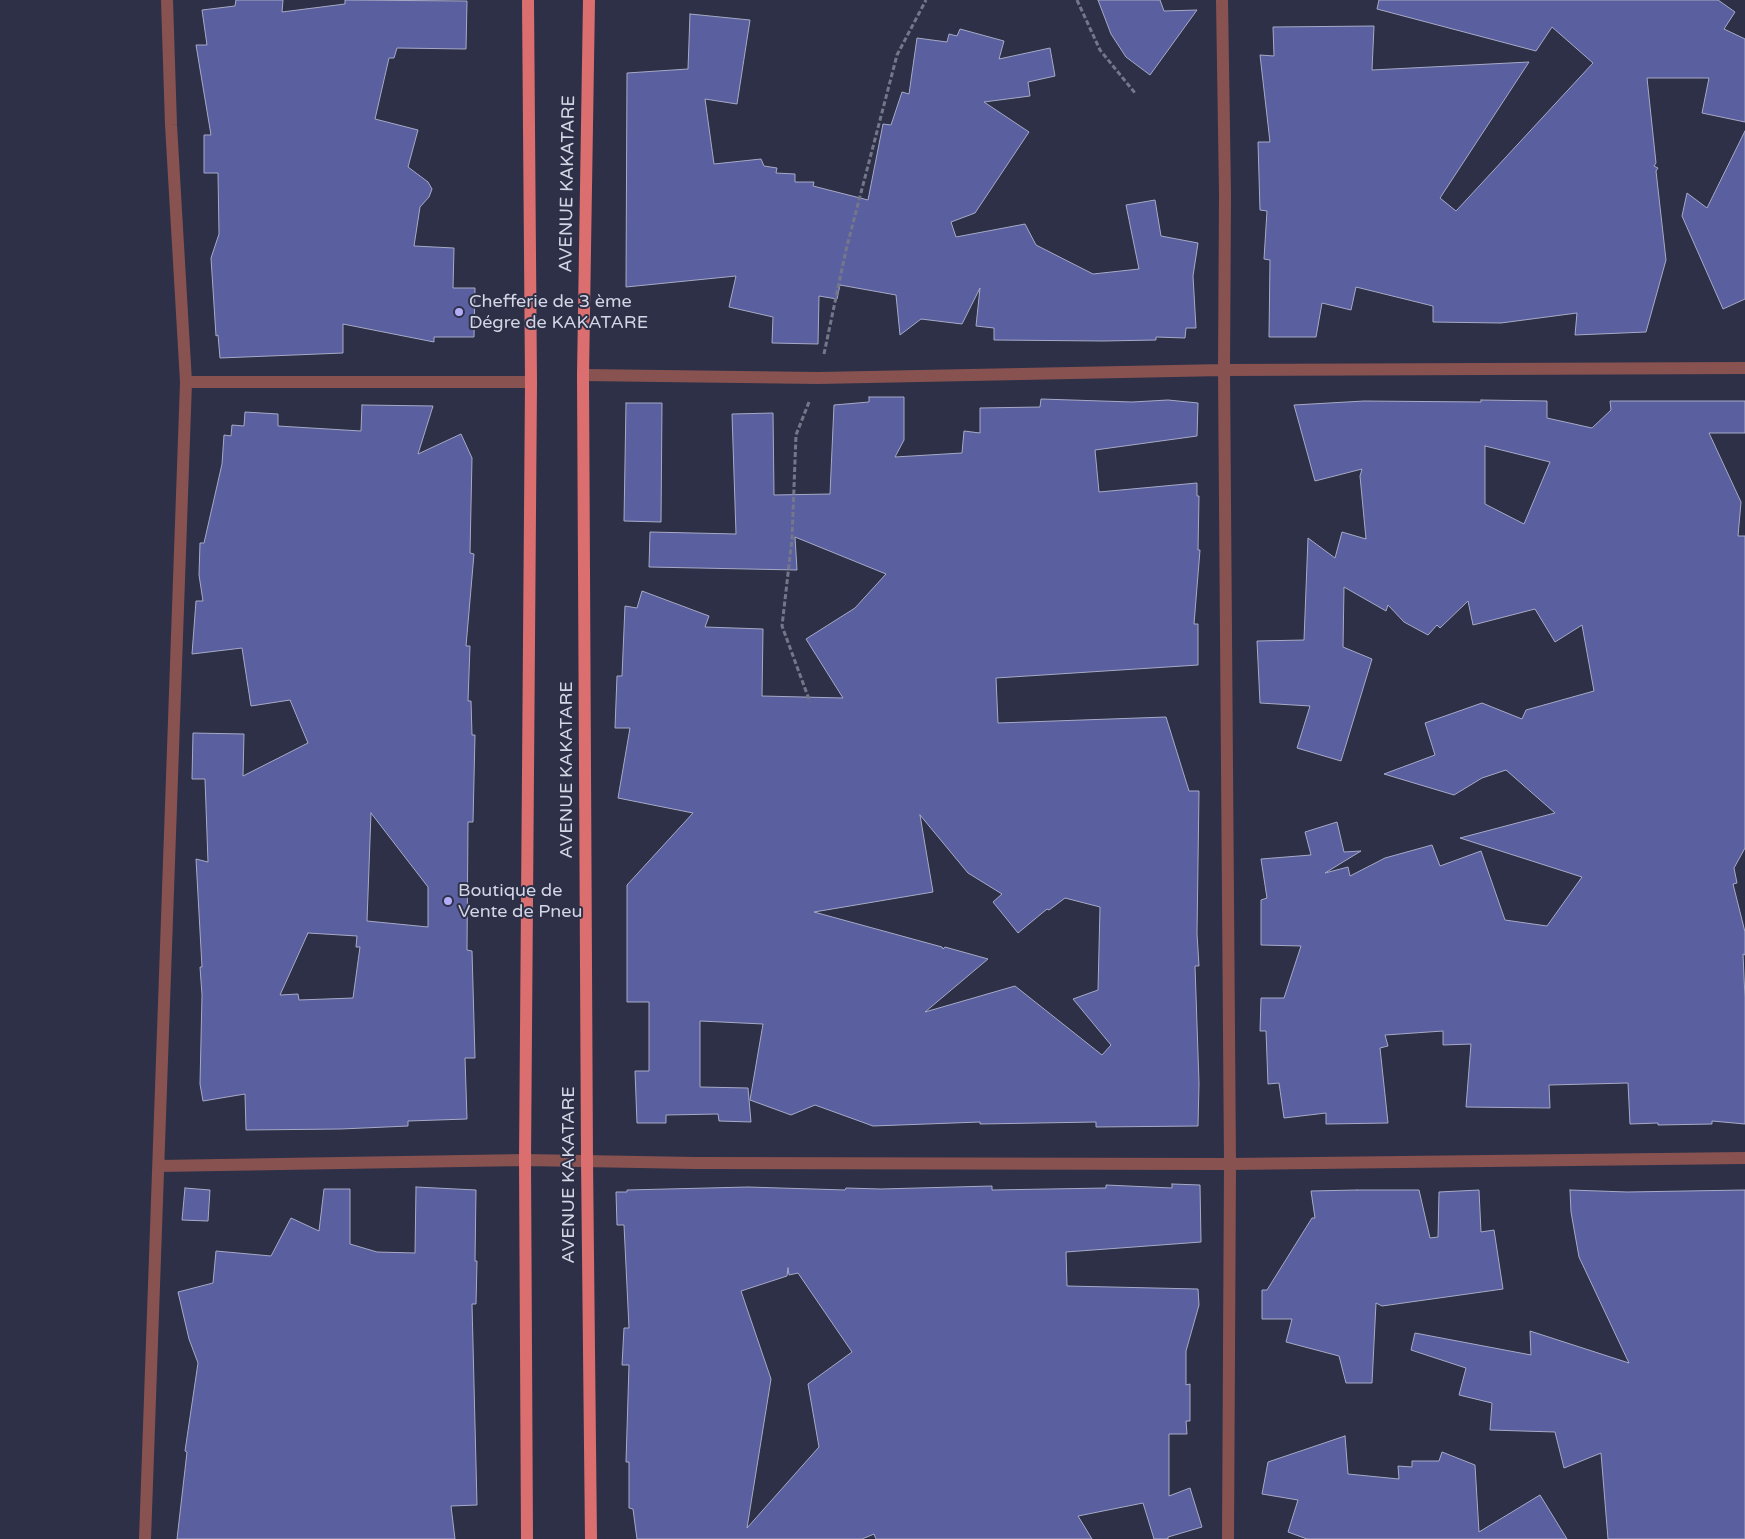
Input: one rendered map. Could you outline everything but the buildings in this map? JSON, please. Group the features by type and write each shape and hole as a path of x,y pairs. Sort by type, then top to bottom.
{"main road":[{"name":"AVENUE KAKATARE","path":"527,1539 525,1160 531,382 528,0"},
{"name":"AVENUE KAKATARE","path":"589,0 583,375 586,1160 591,1539"}],"street":[{"path":"145,1539 186,382 172,134 167,0"},
{"path":"1222,0 1225,194 1224,370 1230,1164 1228,1539"},
{"path":"583,375 818,378 1224,370 1745,368"},
{"path":"186,382 531,382"},
{"path":"159,1166 525,1160 705,1163 1230,1164 1745,1158"}],"path":[{"path":"810,702 782,626 792,539 796,435 818,378 846,250 898,56 926,0"},
{"path":"1077,0 1100,50 1135,93"}],"place":[{"name":"Chefferie de 3 ème Dégre de KAKATARE","path":"459,312"},
{"name":"Boutique de Vente de Pneu","path":"448,901"}]}
